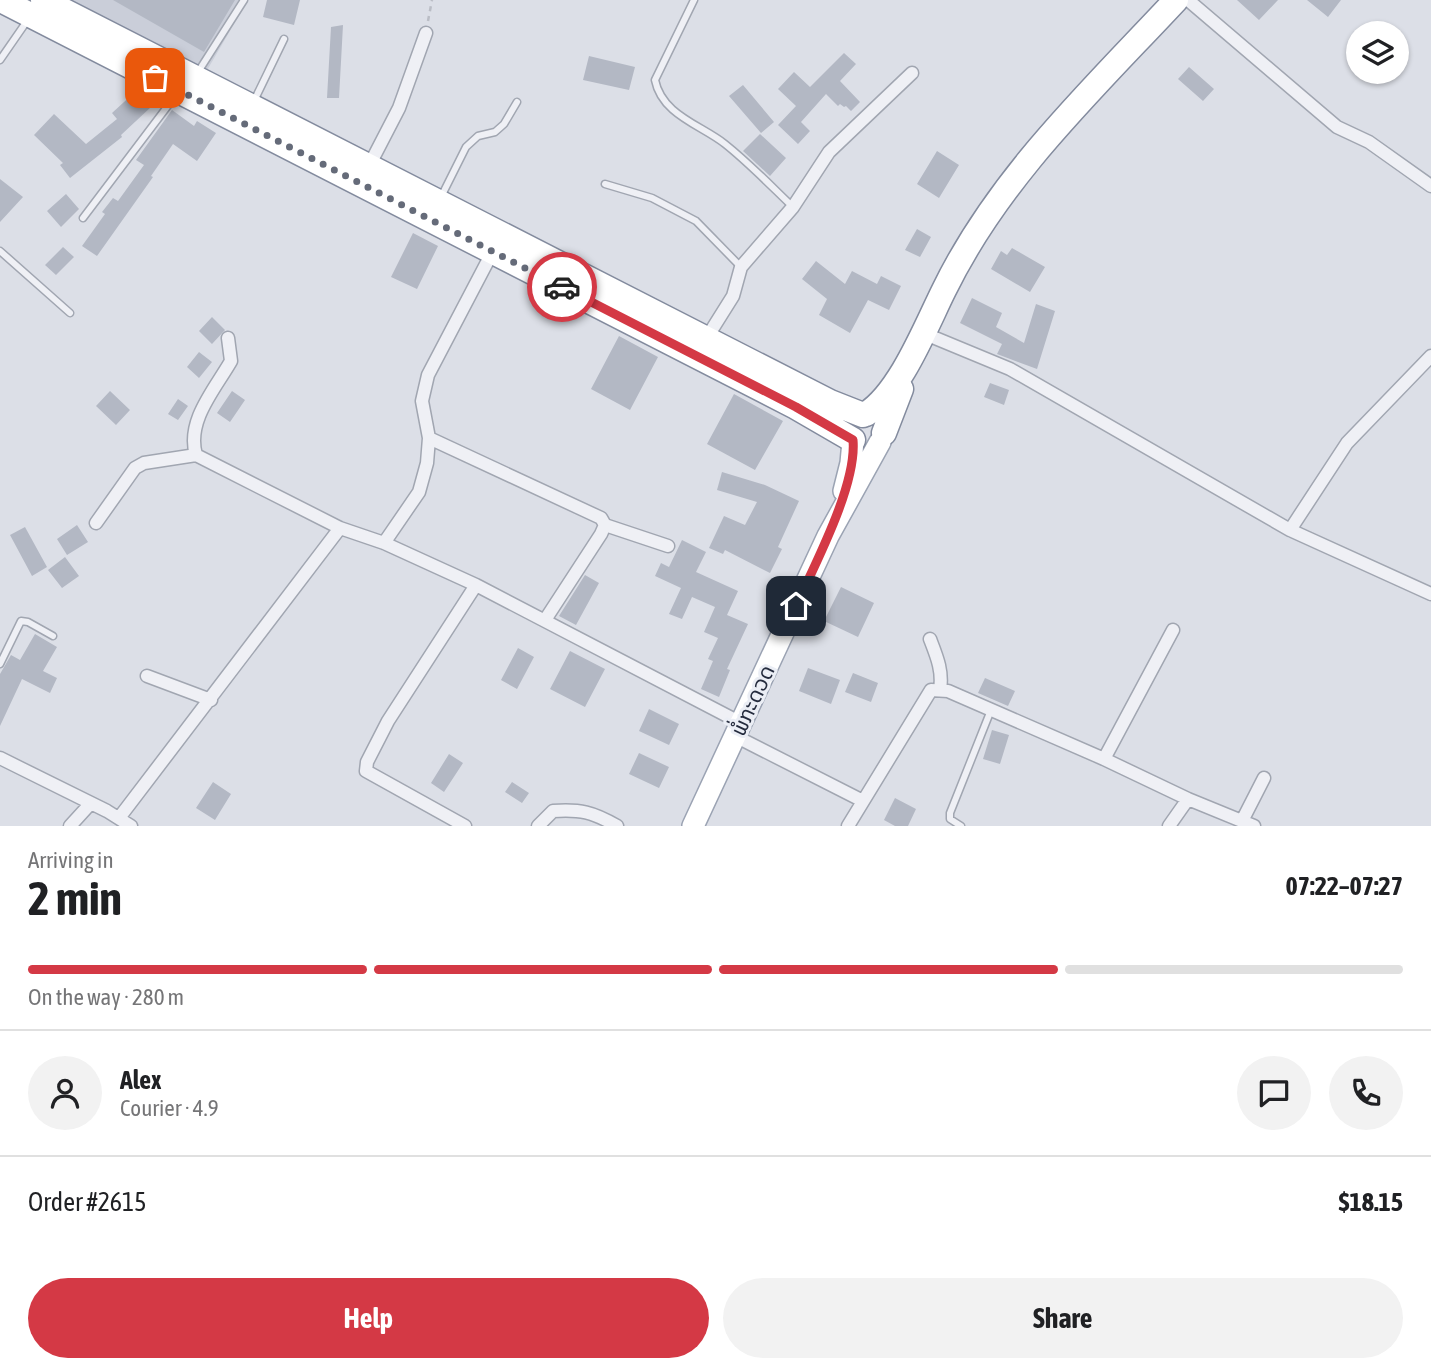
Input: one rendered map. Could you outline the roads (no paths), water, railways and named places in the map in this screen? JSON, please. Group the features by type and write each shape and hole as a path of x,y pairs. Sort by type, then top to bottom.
{"highway":[{"path":"1,0 37,7 188,84 494,251 706,340 830,402 879,419 882,438"},
{"path":"853,441 850,435 852,425 877,407 888,394 923,333 965,250 1009,186 1041,145 1176,0"},
{"path":"188,84 252,106 439,202 577,284 867,448 882,438 923,333"}],"main road":[{"path":"828,536 882,438"},
{"path":"828,536 845,486 853,441"},
{"name":"ພໍ່ກະດວດ","path":"693,826 828,536"}],"street":[{"path":"1188,0 1337,127 1369,142 1431,186"},
{"path":"369,166 400,108 425,33"},
{"path":"706,340 733,296 741,267 793,207 829,152 912,73"},
{"path":"384,544 419,492 427,463 429,438 422,401 428,375 494,251"},
{"path":"923,333 1010,369 1290,530 1431,594"},
{"path":"196,455 192,442 197,419 232,361 228,338"},
{"path":"1290,530 1347,443 1431,356"},
{"path":"429,438 601,518 605,524 668,546"},
{"path":"96,523 135,468 144,463 196,455 340,528 384,544 545,620 863,801"},
{"path":"545,620 605,524"},
{"path":"119,818 340,528"},
{"path":"465,826 366,771 367,762 388,721 475,585"},
{"path":"1104,759 1173,630"},
{"path":"930,639 940,664 940,690"},
{"path":"147,676 211,700"},
{"path":"848,826 931,690 948,691 1248,824 1264,778"},
{"path":"0,758 131,826"},
{"path":"1169,826 1188,799"},
{"path":"70,826 91,803"},
{"path":"538,826 553,811 573,810 595,813 617,826"}],"lane":[{"path":"83,218 188,84 244,0"},
{"path":"694,0 655,80 657,90 685,121 724,142 793,207"},
{"path":"0,60 37,7"},
{"path":"252,106 284,39"},
{"path":"439,202 466,147 478,136 495,132 504,124 517,102"},
{"path":"605,184 652,198 696,221 741,267"},
{"path":"0,251 70,313"},
{"path":"0,664 21,621 53,636"},
{"path":"961,826 950,819 950,813 991,710"}]}
